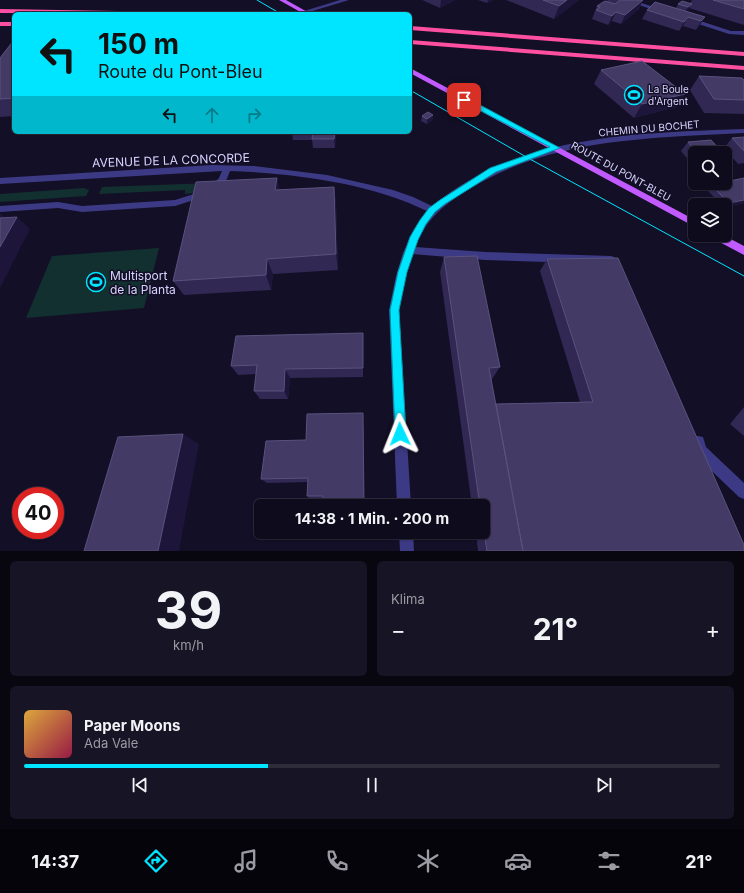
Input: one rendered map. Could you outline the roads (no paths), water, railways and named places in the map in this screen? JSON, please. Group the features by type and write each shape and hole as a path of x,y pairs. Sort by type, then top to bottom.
{"highway":[{"path":"0,11 59,12"},
{"path":"0,24 12,24"},
{"path":"412,28 744,54"},
{"path":"557,39 744,50"},
{"path":"412,42 744,68"}],"main road":[{"path":"282,0 304,12"},
{"name":"ROUTE DU PONT-BLEU","path":"412,71 688,220"},
{"path":"728,242 744,251"}],"street":[{"path":"331,0 339,2"},
{"path":"309,12 346,0"},
{"path":"628,0 669,13"},
{"path":"683,18 731,33 744,33"},
{"name":"CHEMIN DU BOCHET","path":"432,210 467,185 493,170 556,148 635,137 744,131"},
{"path":"0,209 58,205 82,208 175,203 197,196 216,186 223,179 227,168"},
{"name":"AVENUE DE LA CONCORDE","path":"0,181 227,168 292,172 393,193 410,199 432,210"},
{"path":"404,499 394,310 397,289 410,250 423,222 432,210"},
{"path":"410,250 485,256 605,259 612,260 621,267"},
{"path":"692,431 711,479"},
{"path":"701,451 744,492"},
{"path":"406,539 407,551"}],"tram line":[{"path":"257,0 278,12"},
{"path":"412,91 528,158 744,276"}],"place":[{"name":"La Boule d'Argent","path":"634,95"},
{"name":"Multisport de la Planta","path":"96,282"}]}
